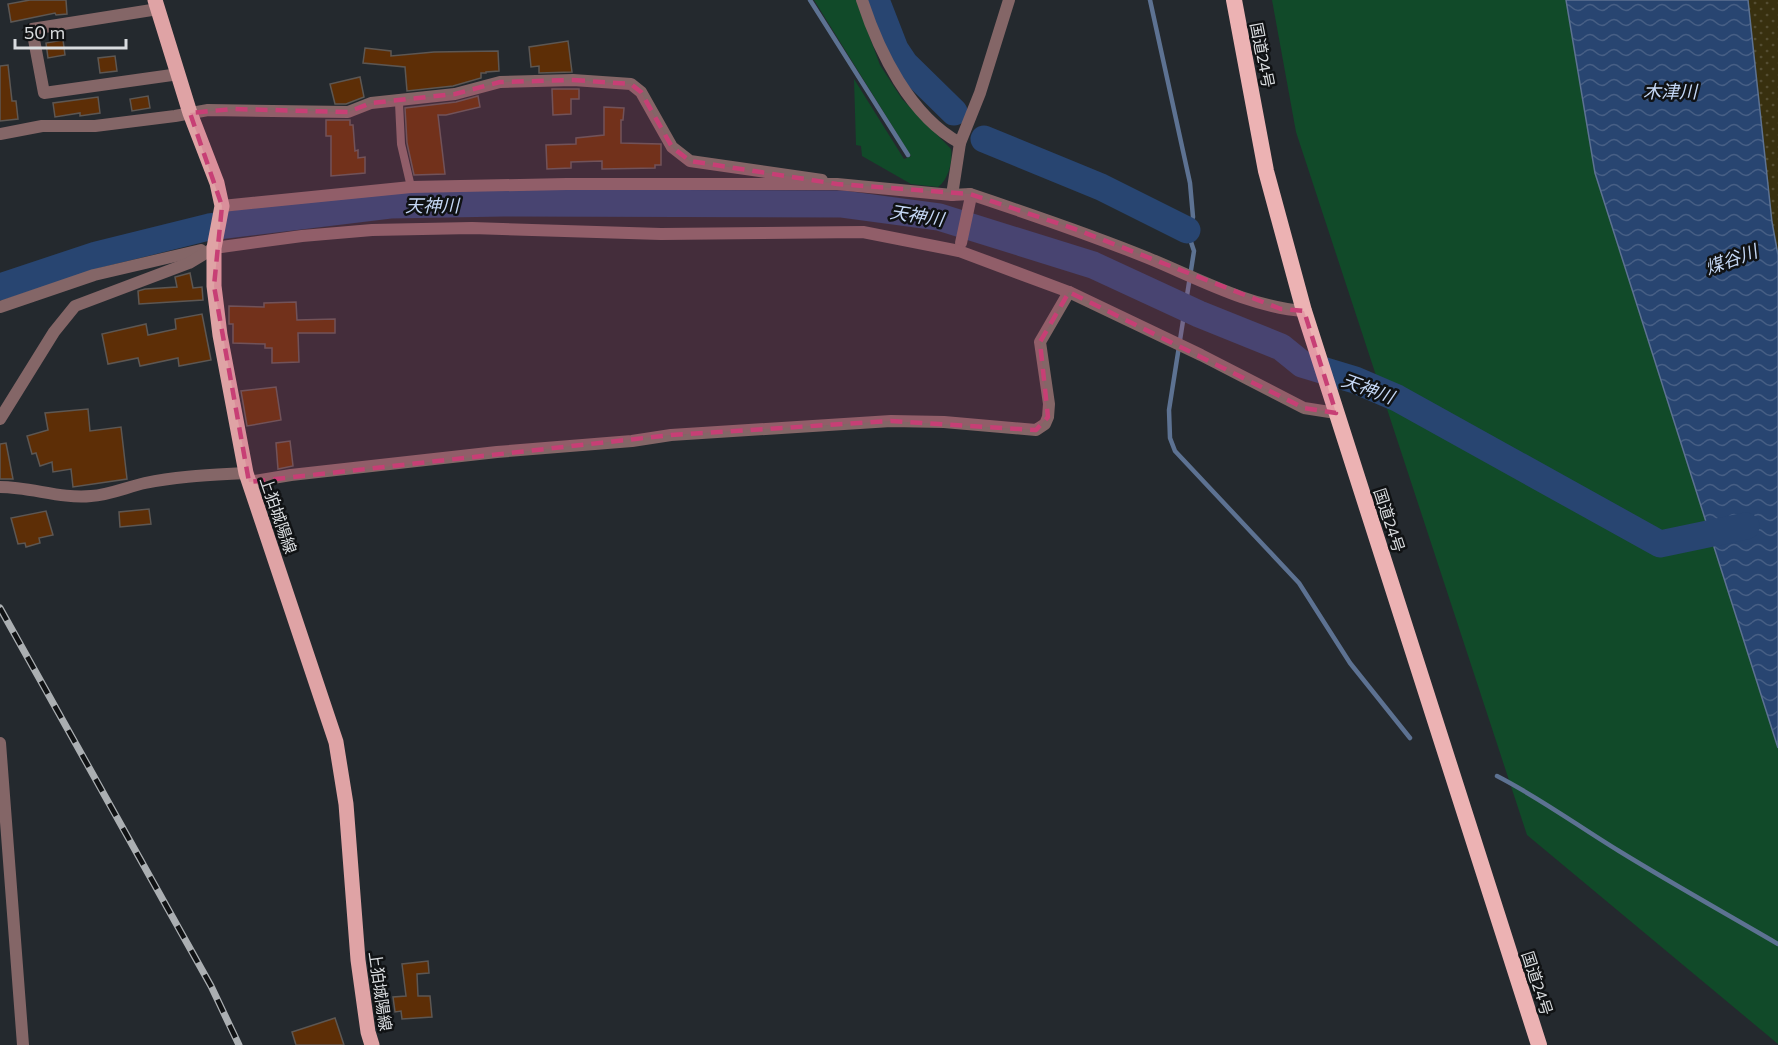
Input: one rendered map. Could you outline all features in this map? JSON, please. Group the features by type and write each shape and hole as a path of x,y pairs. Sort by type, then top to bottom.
{"highway":[{"name":"国道24号","path":"1234,0 1266,171 1304,311 1539,1045"}],"main road":[{"name":"上狛城陽線","path":"156,5 190,113 218,183 221,209 215,242 214,286 220,335 247,478 336,742 346,804 358,960 368,1032 372,1045"}],"street":[{"path":"862,0 893,73 914,102 948,137 960,143"},
{"path":"952,195 960,143 980,93 1009,0"},
{"path":"156,5 32,29 44,93 179,74"},
{"path":"0,134 42,126 94,126 233,109 348,112 371,103 455,94 500,82 573,80 631,84 641,92 672,147 690,161 817,178 837,184"},
{"path":"221,209 411,187 567,184 837,184 970,198 1075,229 1236,294 1281,309 1304,311"},
{"path":"960,247 970,198"},
{"path":"0,308 94,275 215,242 337,233 472,228 660,234 863,232 960,247 1069,292 1305,408 1336,413"},
{"path":"0,419 54,332 75,306 189,263 215,242"},
{"path":"0,487 16,487 70,496 93,496 146,483 204,475 247,478 291,475 497,452 632,441 670,435 891,422 944,422 1036,430 1046,424 1049,404 1040,342 1069,292"},
{"path":"0,743 23,1045"}],"lane":[{"path":"401,99 399,103 401,144 411,187"}],"highlighted area":[{"path":"573,80 631,84 641,92 672,147 690,161 837,184 970,194 1075,229 1281,309 1304,311 1336,413 1304,408 1069,292 1040,342 1048,417 1036,430 891,421 671,435 249,482 214,286 222,206 190,113 233,109 348,112 371,103 455,94 500,82"}],"green space":[{"path":"814,0 856,0 880,65 902,99 951,149 949,170 945,180 938,187 911,184 862,156 861,146 856,145 854,79 904,159 911,156"},
{"path":"1272,0 1566,0 1595,173 1778,748 1778,1044 1527,835 1296,132"}],"sand":[{"path":"1748,0 1778,0 1778,255 1772,222"}],"water":[{"name":"木津川","path":"1566,0 1748,0 1772,222 1778,255 1778,748 1595,173"}],"building":[{"path":"30,0 66,0 67,14 56,15 55,13 11,22 8,4"},
{"path":"63,40 65,55 48,58 46,43"},
{"path":"568,41 572,72 539,73 539,66 531,67 529,47"},
{"path":"365,48 391,51 391,56 434,52 498,51 499,71 481,73 481,78 453,86 407,91 405,67 363,63"},
{"path":"115,56 117,71 100,73 98,58"},
{"path":"8,65 12,101 16,101 18,119 0,121 0,66"},
{"path":"360,77 364,97 346,104 335,104 330,84"},
{"path":"552,89 579,89 579,99 571,99 571,114 553,115"},
{"path":"148,96 150,108 132,111 130,99"},
{"path":"478,96 480,107 438,115 445,174 414,175 407,143 405,108 456,102"},
{"path":"98,97 100,113 55,117 53,103"},
{"path":"604,107 624,108 623,120 621,120 621,143 661,144 661,165 655,165 655,168 602,169 602,161 571,162 571,168 547,169 546,145 576,144 576,138 604,135"},
{"path":"326,120 350,120 350,125 353,125 355,151 358,150 358,158 365,157 365,173 331,176 331,136 326,136"},
{"path":"190,273 193,288 202,287 203,300 139,304 138,291 177,287 175,277"},
{"path":"296,302 297,320 335,319 335,333 298,333 299,362 272,363 272,348 265,348 265,344 233,343 233,324 229,324 229,306 264,307 264,303"},
{"path":"202,314 211,360 179,366 178,358 140,366 138,358 108,364 102,334 146,324 148,335 176,329 175,319"},
{"path":"276,387 281,420 247,426 241,391"},
{"path":"88,409 90,431 121,427 127,479 73,487 71,469 53,472 52,462 40,466 36,453 32,454 27,436 48,430 45,413"},
{"path":"290,441 293,466 278,469 276,443"},
{"path":"6,443 13,479 0,479 0,444"},
{"path":"149,509 151,524 120,527 119,512"},
{"path":"46,511 53,535 39,538 40,543 26,547 25,543 18,544 11,518"},
{"path":"428,961 429,973 417,974 418,996 430,996 432,1017 402,1019 401,1011 395,1012 393,997 406,996 402,964"},
{"path":"335,1018 344,1045 296,1045 292,1032"}],"waterway":[{"path":"810,0 908,155"},
{"path":"876,0 895,49 905,64 954,112"},
{"path":"1150,0 1190,183 1193,217 1187,230 1194,251 1169,410 1170,438 1175,451 1299,583 1350,663 1410,738"},
{"path":"984,139 1101,187 1187,230"},
{"name":"天神川","path":"0,287 96,255 209,227 390,205 842,204 939,217 1093,265 1199,314 1281,347 1302,364 1355,380 1397,398 1660,544 1746,526"},
{"name":"天神川","path":"934,212 939,217"},
{"path":"1497,776 1639,863 1778,944"}],"railway":[{"path":"0,608 211,986 239,1045"}],"water label":[{"name":"煤谷川","path":"1731,259"}]}
